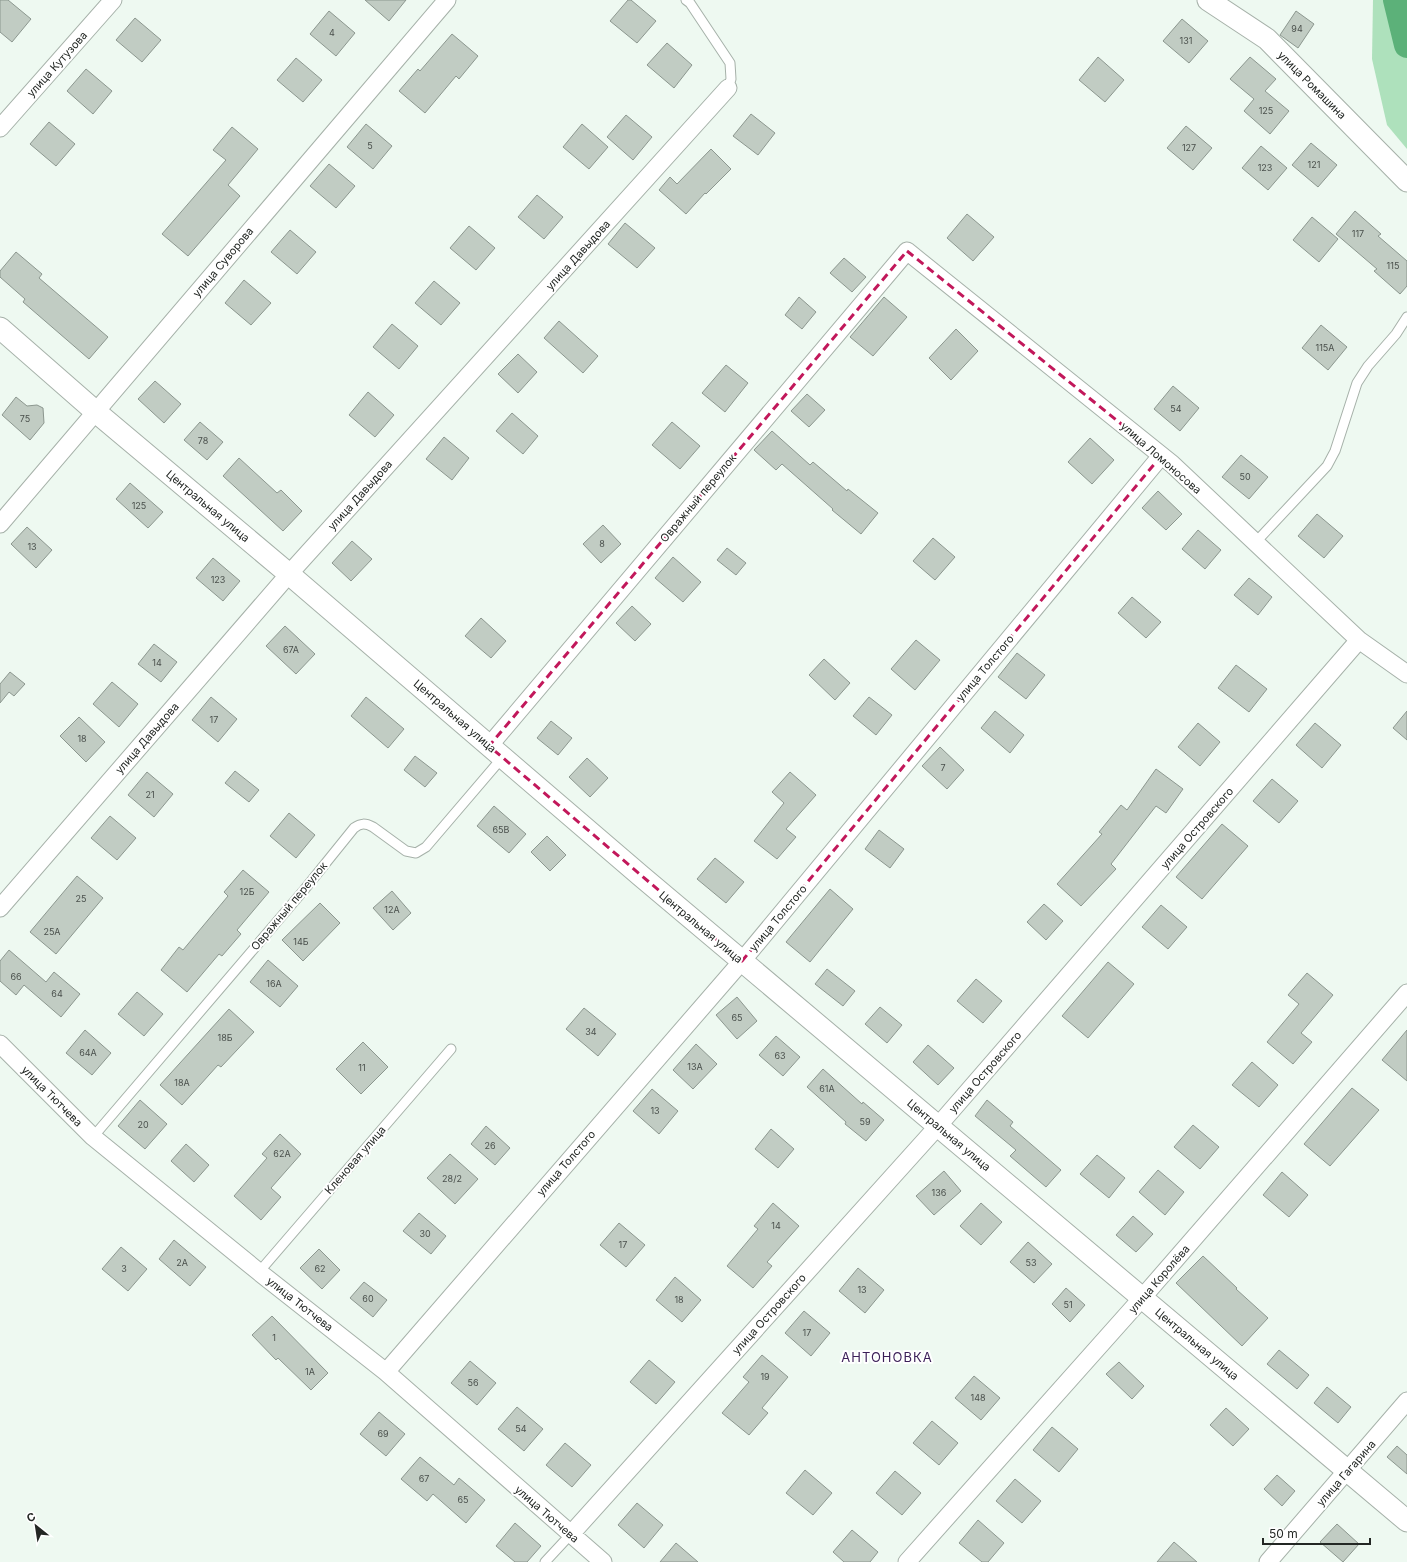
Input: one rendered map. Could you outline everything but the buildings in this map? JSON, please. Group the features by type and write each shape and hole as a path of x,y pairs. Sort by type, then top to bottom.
{"street":[{"name":"улица Кутузова","path":"0,128 114,0"},
{"name":"улица Суворова","path":"0,524 447,0"},
{"name":"улица Ромашина","path":"1208,0 1267,39 1407,180"},
{"name":"улица Давыдова","path":"0,908 289,574 728,88"},
{"name":"улица Ломоносова","path":"907,251 1161,456 1359,640 1407,674"},
{"name":"Овражный переулок","path":"496,752 907,251"},
{"name":"Центральная улица","path":"0,328 96,412 289,574 742,961 1407,1521"},
{"name":"улица Толстого","path":"386,1372 742,961 1161,456"},
{"name":"улица Островского","path":"571,1534 938,1126 1359,640"},
{"name":"улица Королёва","path":"906,1562 1142,1298 1407,993"},
{"name":"улица Тютчева","path":"0,1044 93,1137 259,1272 386,1372 603,1562"},
{"name":"улица Гагарина","path":"1268,1562 1407,1401"}],"lane":[{"path":"686,0 690,3 730,62 731,79 728,88"},
{"path":"1255,543 1327,466 1335,451 1357,383 1368,366 1396,334 1407,317"},
{"name":"Овражный переулок","path":"93,1137 304,890 354,828 360,824 367,824 406,851 416,853 426,847 496,752"},
{"name":"Кленовая улица","path":"259,1272 451,1049"},
{"path":"545,1562 571,1534"}],"highlighted area":[{"path":"907,251 1161,456 742,961 489,746"}],"green space":[{"path":"1373,0 1407,0 1407,149 1387,125 1372,59"}],"waterway":[{"path":"1396,0 1407,45"}],"district":[{"name":"АНТОНОВКА","path":"887,1357"}]}
